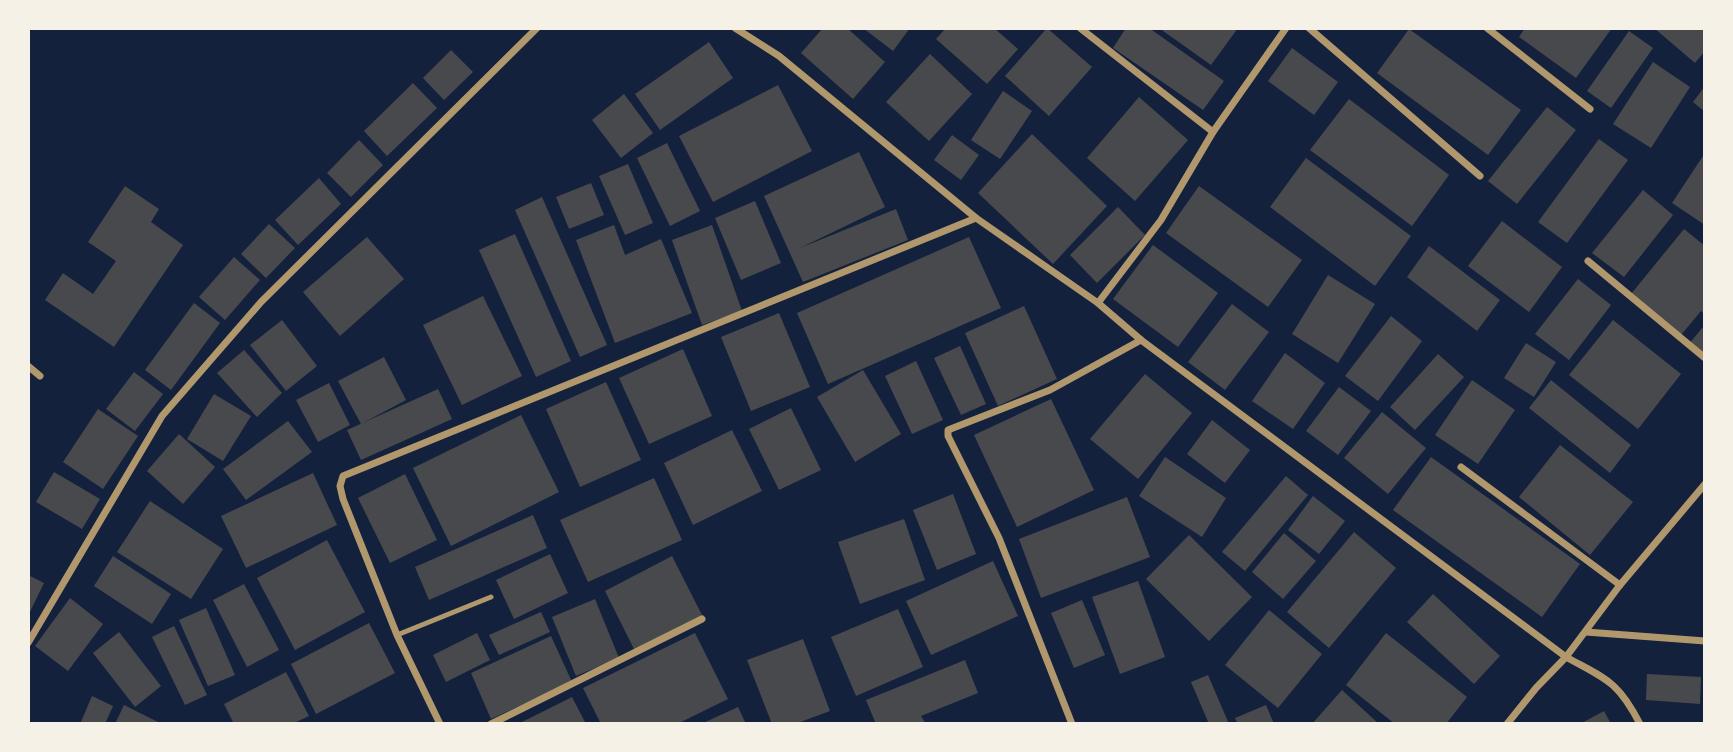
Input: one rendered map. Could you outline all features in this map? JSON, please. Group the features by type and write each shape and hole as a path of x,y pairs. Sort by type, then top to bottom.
{"street":[{"path":"28,643 162,416 261,302 537,28"},
{"path":"735,28 779,56 976,218 1098,303 1141,340 1566,657 1619,689 1640,724"},
{"path":"1080,28 1213,132"},
{"path":"1098,303 1161,219 1213,132 1283,31 1272,28"},
{"path":"1309,28 1480,176"},
{"path":"1487,28 1590,109"},
{"path":"440,724 397,635 341,492 341,480 346,473 976,218"},
{"path":"1588,261 1705,358"},
{"path":"1072,724 999,538 948,436 948,430 1050,390 1141,340"},
{"path":"28,366 40,376"},
{"path":"1461,467 1620,584"},
{"path":"1507,724 1566,657 1620,584 1705,484"},
{"path":"491,724 702,619"},
{"path":"1586,632 1705,641"}],"lane":[{"path":"397,635 491,597"}],"building":[{"path":"823,28 847,28 885,62 853,99 801,53"},
{"path":"863,28 910,28 893,51"},
{"path":"946,28 994,28 1018,49 987,84 936,39"},
{"path":"1047,28 1092,67 1049,116 1005,76"},
{"path":"1126,28 1149,28 1224,81 1203,110 1113,48"},
{"path":"1159,28 1238,28 1211,65"},
{"path":"1525,28 1612,28 1576,78 1519,37"},
{"path":"1654,28 1705,28 1705,51 1695,63"},
{"path":"1409,29 1521,110 1488,155 1377,73"},
{"path":"1629,31 1653,48 1611,108 1587,91"},
{"path":"709,42 733,78 660,130 635,94"},
{"path":"1292,48 1338,82 1314,115 1268,81"},
{"path":"451,50 473,72 444,100 423,78"},
{"path":"930,54 972,94 929,141 886,102"},
{"path":"1653,62 1690,87 1651,148 1613,124"},
{"path":"413,83 437,108 387,156 364,131"},
{"path":"778,85 812,151 713,202 679,136"},
{"path":"1705,86 1705,112 1693,102"},
{"path":"1003,91 1032,111 1000,159 971,140"},
{"path":"624,94 653,133 621,158 592,120"},
{"path":"1139,97 1188,140 1135,201 1087,158"},
{"path":"1349,99 1449,175 1412,226 1310,150"},
{"path":"1547,107 1576,130 1517,204 1488,181"},
{"path":"1032,134 1107,206 1053,264 978,193"},
{"path":"952,135 979,155 961,180 934,160"},
{"path":"1599,139 1628,160 1567,243 1538,222"},
{"path":"359,140 383,165 351,197 327,173"},
{"path":"667,143 700,211 670,226 637,158"},
{"path":"859,152 885,207 800,248 896,209 908,240 803,282 764,196"},
{"path":"1705,153 1705,225 1672,203"},
{"path":"1306,158 1411,236 1375,286 1270,207"},
{"path":"628,164 653,223 625,235 599,176"},
{"path":"319,178 341,204 298,245 275,220"},
{"path":"591,183 604,215 569,229 556,197"},
{"path":"125,186 159,209 151,222 183,245 114,347 45,300 63,273 93,294 116,261 88,242"},
{"path":"1199,186 1302,260 1268,307 1166,233"},
{"path":"1643,190 1673,215 1624,277 1592,253"},
{"path":"542,197 607,345 580,357 515,210"},
{"path":"755,201 781,263 741,280 715,218"},
{"path":"1118,207 1145,235 1097,283 1070,255"},
{"path":"1502,221 1562,267 1529,312 1468,266"},
{"path":"269,224 295,248 266,278 241,254"},
{"path":"614,225 625,255 661,239 692,313 615,343 576,240"},
{"path":"712,225 742,311 702,325 672,240"},
{"path":"1684,229 1705,246 1705,314 1701,311 1681,335 1631,294"},
{"path":"515,234 571,361 536,377 479,250"},
{"path":"367,237 404,279 340,336 303,292"},
{"path":"969,237 1001,308 828,384 797,313"},
{"path":"1153,245 1218,293 1178,347 1113,299"},
{"path":"1429,246 1500,300 1477,331 1407,277"},
{"path":"234,257 260,280 225,320 199,297"},
{"path":"1328,275 1375,304 1338,363 1292,334"},
{"path":"1578,279 1611,305 1569,360 1535,334"},
{"path":"483,296 522,376 462,405 423,325"},
{"path":"194,303 220,323 171,390 145,370"},
{"path":"1232,304 1269,332 1225,390 1188,362"},
{"path":"1024,306 1057,379 998,406 965,333"},
{"path":"779,313 810,387 751,411 721,337"},
{"path":"1391,316 1422,341 1378,401 1345,376"},
{"path":"282,320 317,366 286,391 250,345"},
{"path":"1613,320 1681,374 1638,429 1569,375"},
{"path":"1702,328 1705,330 1705,356 1689,344"},
{"path":"1526,343 1556,362 1534,397 1504,378"},
{"path":"960,346 986,404 961,415 934,358"},
{"path":"683,349 712,416 649,444 619,378"},
{"path":"244,350 282,393 257,417 217,373"},
{"path":"1285,353 1325,383 1293,429 1252,401"},
{"path":"1438,354 1464,377 1415,430 1390,407"},
{"path":"384,357 406,400 361,424 338,381"},
{"path":"916,361 943,420 912,434 885,376"},
{"path":"863,370 901,434 855,462 817,397"},
{"path":"134,372 163,394 135,431 106,409"},
{"path":"1145,374 1192,413 1138,479 1090,439"},
{"path":"1472,380 1515,410 1478,464 1435,435"},
{"path":"1551,380 1631,445 1610,473 1529,408"},
{"path":"606,382 641,460 580,487 546,409"},
{"path":"329,383 350,425 318,442 296,400"},
{"path":"1339,387 1371,411 1338,455 1306,431"},
{"path":"438,389 452,419 361,460 347,430"},
{"path":"214,394 251,416 223,461 187,439"},
{"path":"1051,399 1094,490 1017,527 974,435"},
{"path":"791,408 821,470 779,490 749,429"},
{"path":"98,409 138,436 103,489 63,462"},
{"path":"1382,412 1426,448 1388,494 1344,458"},
{"path":"521,415 559,492 451,546 413,468"},
{"path":"1212,420 1250,450 1225,483 1187,454"},
{"path":"288,421 312,452 246,500 223,469"},
{"path":"732,430 762,491 693,525 664,463"},
{"path":"179,434 215,467 183,504 147,471"},
{"path":"1560,445 1633,502 1590,555 1519,497"},
{"path":"1165,457 1226,498 1202,537 1139,496"},
{"path":"1431,457 1580,564 1542,617 1393,510"},
{"path":"54,472 100,499 82,529 36,502"},
{"path":"313,473 337,525 246,568 221,516"},
{"path":"405,474 437,540 390,563 358,498"},
{"path":"1286,476 1308,495 1245,571 1222,552"},
{"path":"654,478 682,540 588,582 560,520"},
{"path":"953,494 976,554 937,570 913,510"},
{"path":"1313,496 1345,521 1319,554 1288,530"},
{"path":"1127,497 1150,557 1041,598 1019,539"},
{"path":"150,501 223,549 191,599 117,552"},
{"path":"533,515 547,548 429,600 415,567"},
{"path":"904,519 925,580 860,604 838,542"},
{"path":"1354,532 1396,568 1329,648 1287,612"},
{"path":"1284,533 1316,561 1283,599 1252,572"},
{"path":"1189,535 1252,597 1209,641 1146,579"},
{"path":"327,540 365,612 295,650 257,578"},
{"path":"550,554 568,593 514,619 496,580"},
{"path":"113,556 171,594 152,624 94,586"},
{"path":"672,556 703,617 635,651 605,591"},
{"path":"993,561 1018,616 931,655 906,601"},
{"path":"28,575 44,583 28,616"},
{"path":"1138,581 1165,657 1120,674 1092,597"},
{"path":"244,584 279,650 247,667 213,600"},
{"path":"1433,594 1500,656 1474,684 1407,622"},
{"path":"70,598 103,624 68,671 35,646"},
{"path":"595,599 619,658 576,676 552,617"},
{"path":"1082,600 1105,655 1074,668 1051,613"},
{"path":"206,608 235,675 208,686 179,620"},
{"path":"898,609 923,667 856,696 831,637"},
{"path":"1269,610 1322,654 1278,708 1225,665"},
{"path":"541,612 550,632 499,655 489,635"},
{"path":"369,623 395,673 316,714 291,664"},
{"path":"174,626 207,695 185,705 152,637"},
{"path":"119,632 161,686 135,707 93,653"},
{"path":"477,633 490,660 446,682 433,655"},
{"path":"695,633 728,699 677,724 601,724 583,688"},
{"path":"1386,633 1467,697 1446,724 1395,724 1346,685"},
{"path":"551,636 572,682 491,719 471,673"},
{"path":"803,639 830,711 795,724 772,724 747,660"},
{"path":"965,660 978,693 921,716 926,724 876,724 866,700"},
{"path":"286,672 309,716 292,724 234,724 224,704"},
{"path":"1647,674 1701,677 1700,704 1646,700"},
{"path":"1208,675 1229,724 1209,724 1191,682"},
{"path":"1342,690 1379,724 1312,724"},
{"path":"92,696 113,706 105,724 80,724"},
{"path":"572,697 586,724 518,724"},
{"path":"124,705 162,724 115,724"},
{"path":"1266,705 1274,724 1238,724 1235,718"},
{"path":"738,707 746,724 701,724"},
{"path":"1604,711 1611,724 1580,724"}]}
